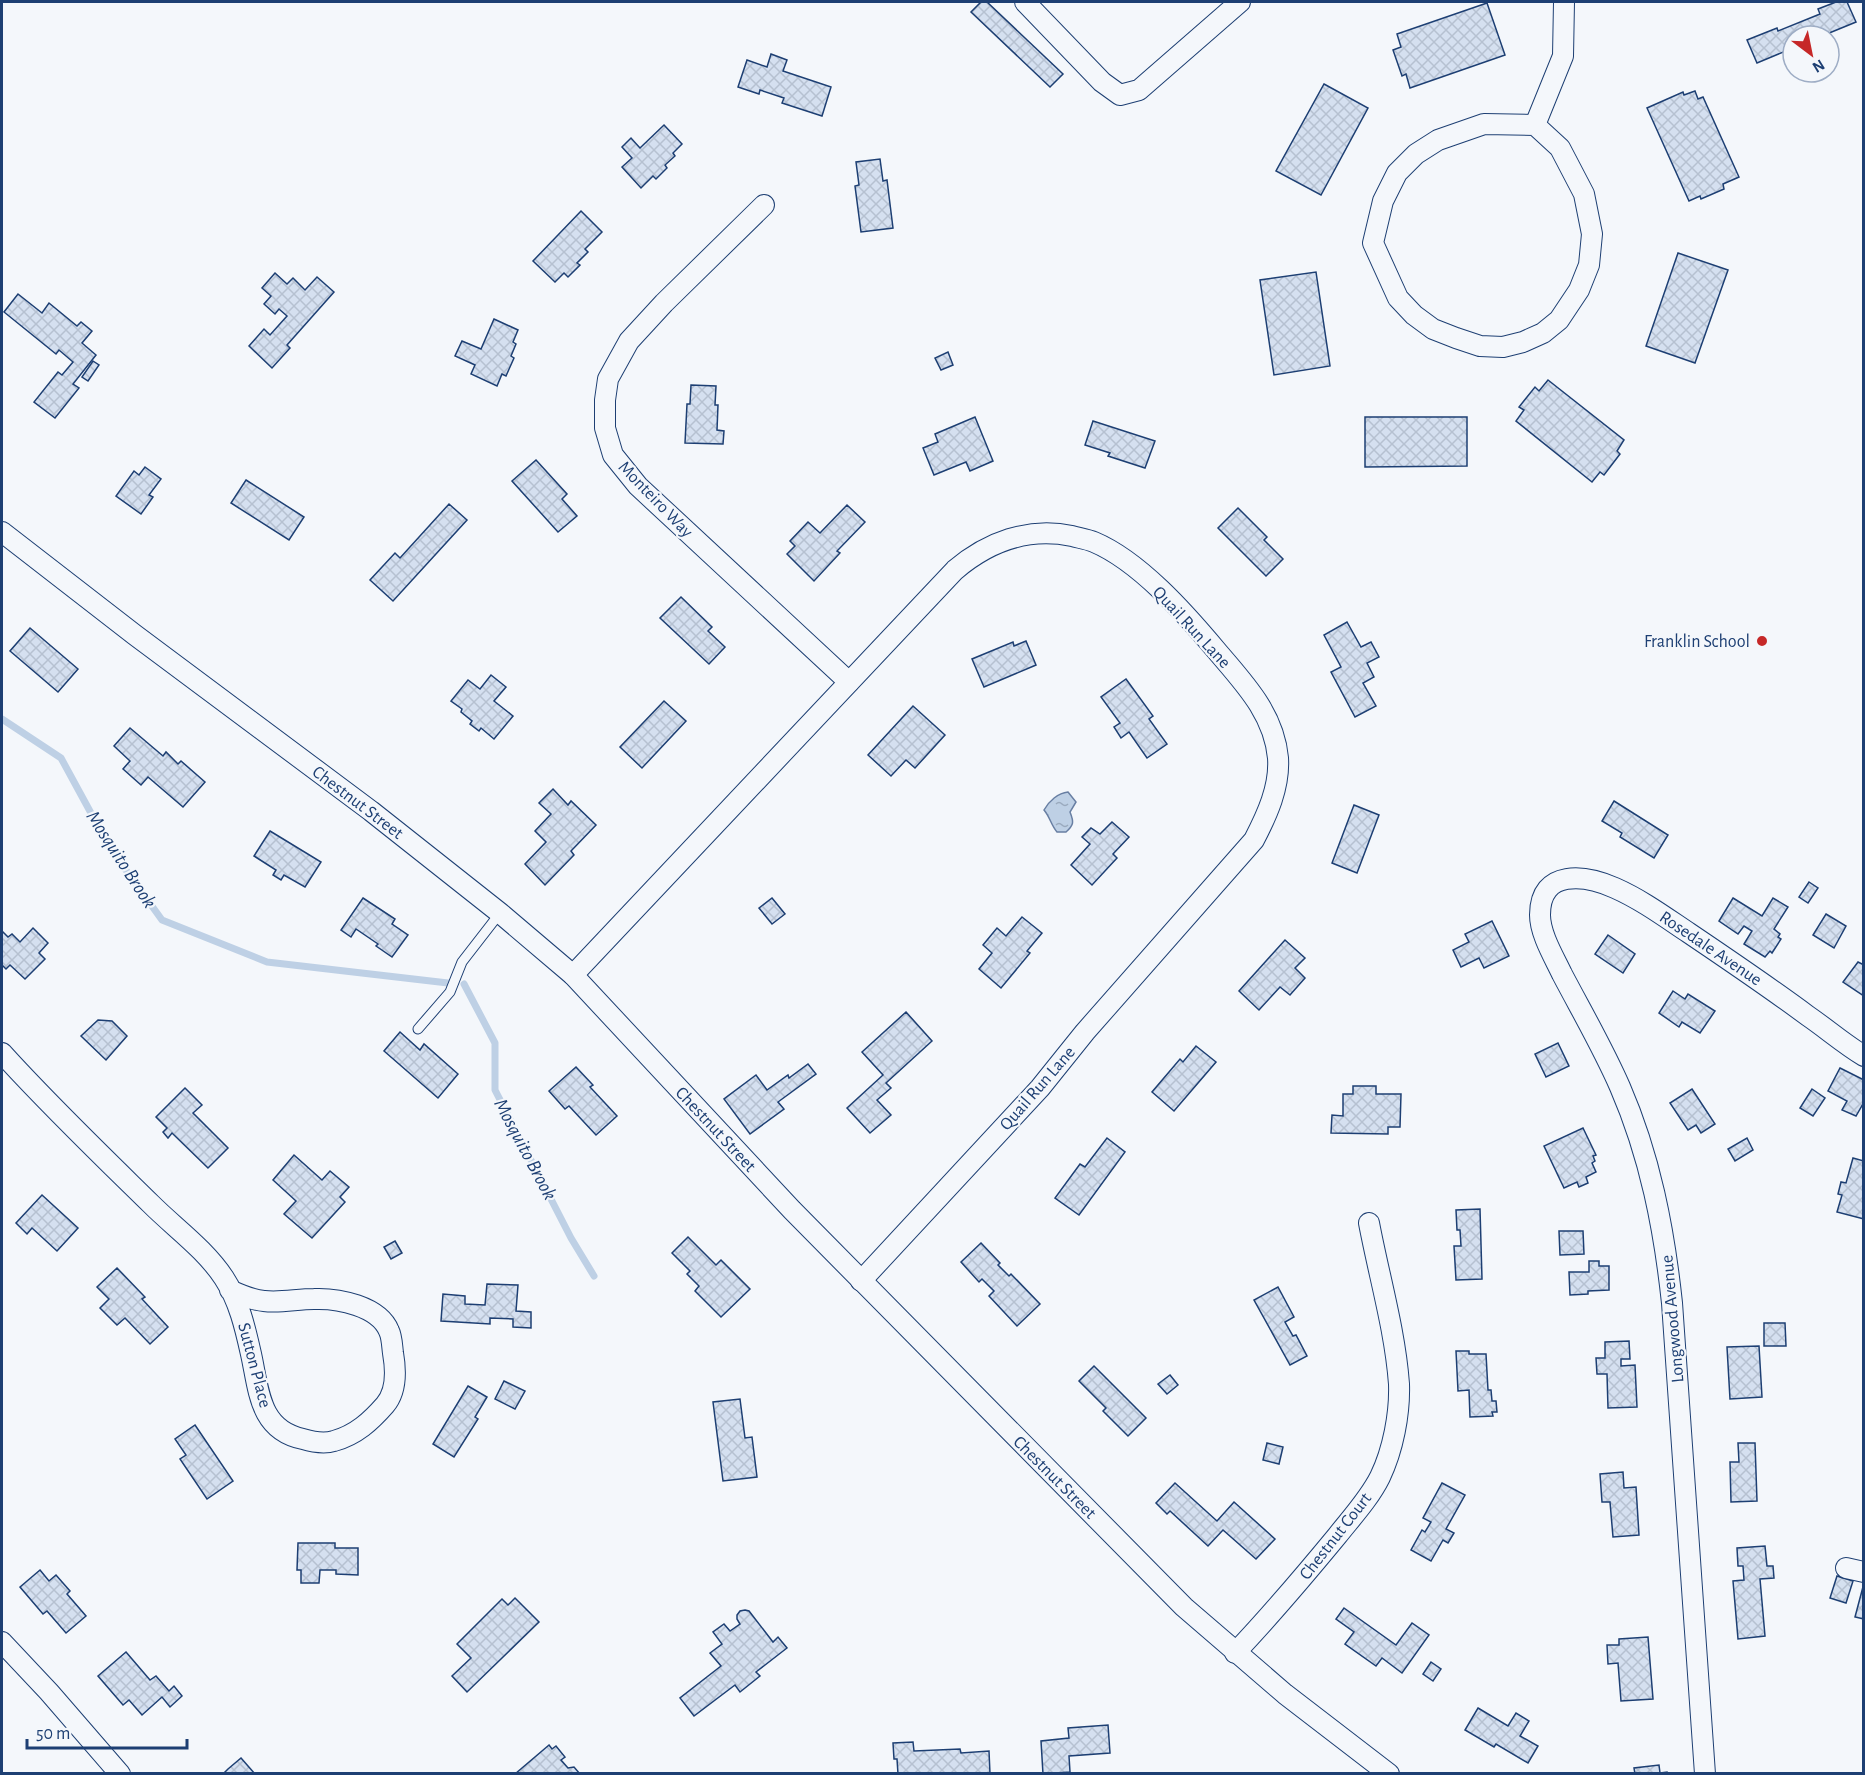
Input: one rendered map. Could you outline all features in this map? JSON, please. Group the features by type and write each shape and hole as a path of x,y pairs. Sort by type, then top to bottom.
{"street":[{"path":"1025,2 1102,82 1120,95 1139,90 1239,2"},
{"path":"1535,125 1563,56 1564,2"},
{"path":"1484,124 1535,125 1560,148 1584,194 1592,234 1589,265 1580,290 1559,320 1543,333 1523,342 1503,347 1480,346 1433,329 1414,315 1398,298 1373,243 1383,201 1398,173 1416,154 1438,140 1484,124"},
{"name":"Monteiro Way","path":"764,205 664,303 629,341 608,379 605,428 614,455 638,486 849,682"},
{"name":"Chestnut Street","path":"2,532 135,635 371,811 500,913 573,975 751,1167 861,1281 1184,1607 1235,1653 1334,1733 1389,1773"},
{"name":"Quail Run Lane","path":"573,975 955,570 971,556 1014,536 1038,533 1063,534 1093,541 1125,559 1168,598 1254,695 1267,717 1278,759 1269,810 1254,840 1085,1032 1040,1088 861,1281"},
{"name":"Rosedale Avenue","path":"1547,891 1555,882 1574,878 1591,879 1627,894 1721,954 1863,1056"},
{"name":"Longwood Avenue","path":"1547,891 1540,910 1543,929 1553,955 1606,1057 1628,1107 1653,1183 1666,1245 1705,1773"},
{"name":"Sutton Place","path":"2,1053 83,1138 198,1248 224,1277 230,1290 237,1302 246,1329 262,1404 271,1420 291,1437 316,1442 333,1441 353,1433 370,1421 388,1402 395,1383 394,1358 389,1330 378,1315 366,1308 348,1303 315,1299 264,1301 230,1290"},
{"name":"Chestnut Court","path":"1235,1653 1300,1582 1360,1508 1380,1477 1392,1442 1398,1411 1399,1385 1393,1341 1369,1223"},
{"path":"2,1642 120,1773"}],"lane":[{"path":"418,1029 450,992 462,962 500,913"}],"water":[{"path":"1068,792 1076,802 1070,812 1073,823 1066,832 1057,832 1044,810 1054,798"}],"building":[{"path":"981,2 987,2 1063,74 1050,87 971,12"},
{"path":"1836,2 1847,2 1856,22 1841,28 1841,24 1795,24 1820,14 1818,9"},
{"path":"1487,3 1505,55 1410,88 1406,74 1402,76 1393,50 1401,47 1397,34"},
{"path":"1777,28 1778,31 1781,30 1781,53 1757,63 1747,40"},
{"path":"771,54 787,60 783,71 831,87 822,116 782,103 784,98 760,90 759,94 738,87 747,60 767,67"},
{"path":"1324,84 1368,108 1321,195 1276,171"},
{"path":"1695,91 1698,99 1703,97 1739,177 1723,184 1724,189 1701,199 1700,196 1689,201 1647,108 1683,92 1684,95"},
{"path":"664,125 682,144 673,153 675,156 665,165 667,168 656,179 653,176 641,188 622,167 632,158 622,147 631,138 640,148"},
{"path":"880,159 883,181 887,180 893,228 861,232 855,186 859,185 856,162"},
{"path":"581,211 602,232 585,249 588,252 577,263 580,265 568,277 564,273 555,282 533,261"},
{"path":"1678,253 1728,270 1695,363 1646,346"},
{"path":"1316,272 1330,366 1274,375 1260,280"},
{"path":"275,273 287,284 293,278 305,290 317,277 334,292 287,345 290,348 272,368 249,346 264,329 270,335 287,316 279,309 275,314 264,304 271,296 262,288"},
{"path":"18,294 42,313 49,303 77,326 81,322 92,331 82,343 96,355 73,384 79,388 55,418 34,402 58,372 62,375 73,362 59,350 56,354 4,312"},
{"path":"494,319 518,330 511,356 514,358 506,376 502,374 497,386 471,374 475,365 455,356 462,341 481,349"},
{"path":"948,352 953,365 941,370 935,358"},
{"path":"93,361 99,365 88,381 82,377"},
{"path":"1548,380 1624,440 1617,451 1620,454 1604,475 1600,472 1592,482 1516,421 1524,410 1519,407 1535,387 1539,391"},
{"path":"691,385 716,386 717,430 724,431 723,444 685,443 687,404 690,404"},
{"path":"975,417 993,461 970,471 966,462 934,475 923,448 938,442 935,434"},
{"path":"1365,417 1467,417 1467,466 1365,467"},
{"path":"1093,421 1155,441 1145,468 1108,456 1110,453 1085,445"},
{"path":"536,460 567,494 562,499 577,516 558,532 512,481"},
{"path":"145,467 161,479 149,495 153,497 141,514 116,496 134,471 139,475"},
{"path":"246,480 304,517 289,540 231,503"},
{"path":"449,504 467,520 393,601 370,580 395,553 400,558"},
{"path":"847,505 865,522 837,551 840,553 814,581 787,554 795,546 790,541 808,522 820,533"},
{"path":"1238,508 1267,537 1264,540 1283,559 1266,576 1218,528"},
{"path":"681,597 712,627 708,631 725,647 709,664 660,618"},
{"path":"1347,622 1361,647 1371,642 1379,657 1367,663 1374,677 1363,683 1376,706 1355,717 1331,672 1341,667 1324,635"},
{"path":"30,628 78,669 58,692 10,651"},
{"path":"1026,641 1036,665 984,687 972,659 1013,642 1014,646"},
{"path":"491,675 506,687 494,701 513,716 494,739 481,728 479,731 470,724 472,721 451,701 468,680 480,689"},
{"path":"1126,679 1153,716 1149,719 1167,744 1147,758 1129,732 1121,738 1114,727 1120,723 1101,697"},
{"path":"664,701 686,721 642,768 620,747"},
{"path":"913,706 945,735 915,768 906,760 891,776 868,755"},
{"path":"130,728 163,756 166,752 178,764 181,761 205,782 183,807 148,777 141,785 123,769 130,761 114,746"},
{"path":"553,789 568,805 571,801 596,825 571,851 574,855 545,885 525,864 546,842 535,831 551,814 539,803"},
{"path":"1614,801 1668,835 1654,858 1620,837 1622,833 1602,821"},
{"path":"1354,805 1379,815 1357,873 1332,863"},
{"path":"1112,822 1129,837 1113,854 1117,858 1092,885 1071,865 1090,844 1082,837 1091,828 1100,834"},
{"path":"270,831 321,862 305,887 284,875 281,880 273,875 276,870 254,856"},
{"path":"1809,882 1818,888 1808,903 1799,897"},
{"path":"363,898 395,919 392,924 408,935 392,957 356,929 351,937 341,930"},
{"path":"772,898 785,914 772,924 759,908"},
{"path":"1733,898 1762,916 1773,898 1788,907 1774,929 1780,934 1778,937 1781,939 1772,953 1770,951 1765,957 1744,944 1752,931 1744,926 1738,934 1719,921"},
{"path":"1826,914 1846,926 1834,948 1813,935"},
{"path":"1022,917 1042,933 1027,951 1030,953 1001,988 979,969 992,953 983,945 997,928 1006,936"},
{"path":"1492,921 1509,956 1484,968 1479,958 1461,967 1453,950 1469,942 1465,934"},
{"path":"33,928 48,943 39,953 45,959 25,979 10,965 6,969 2,965 2,931 8,937 12,934 20,942"},
{"path":"1608,935 1635,954 1623,973 1595,954"},
{"path":"1285,940 1305,958 1295,968 1305,978 1290,995 1280,987 1259,1010 1239,991"},
{"path":"1858,962 1864,965 1864,996 1843,982"},
{"path":"1673,991 1685,999 1688,994 1715,1011 1700,1033 1682,1022 1679,1027 1659,1013"},
{"path":"906,1012 932,1041 886,1083 891,1088 877,1100 891,1115 870,1133 847,1108 883,1075 862,1052"},
{"path":"98,1020 112,1021 127,1036 106,1060 81,1036"},
{"path":"400,1032 420,1050 424,1044 458,1074 438,1098 384,1051"},
{"path":"1558,1043 1569,1066 1546,1077 1535,1054"},
{"path":"1196,1046 1216,1062 1174,1111 1152,1092 1180,1059 1183,1062"},
{"path":"808,1064 816,1074 778,1102 784,1109 750,1134 724,1099 756,1075 767,1090"},
{"path":"576,1067 593,1085 590,1087 617,1116 596,1135 569,1106 565,1109 549,1091"},
{"path":"1840,1068 1864,1080 1864,1102 1856,1116 1842,1110 1847,1101 1828,1091"},
{"path":"1353,1086 1376,1086 1376,1094 1401,1094 1400,1127 1388,1127 1388,1134 1331,1133 1332,1115 1343,1116 1343,1094 1353,1094"},
{"path":"185,1088 202,1105 193,1113 228,1148 208,1168 172,1133 168,1138 163,1132 167,1128 156,1117"},
{"path":"1692,1089 1715,1124 1701,1133 1696,1125 1688,1130 1670,1103"},
{"path":"1812,1089 1825,1098 1813,1116 1800,1108"},
{"path":"1583,1128 1596,1155 1593,1156 1595,1161 1592,1163 1596,1172 1586,1177 1588,1183 1579,1187 1577,1182 1564,1188 1544,1146"},
{"path":"1107,1138 1125,1152 1079,1215 1055,1198 1080,1164 1085,1167"},
{"path":"1747,1138 1753,1150 1735,1161 1728,1149"},
{"path":"294,1155 322,1180 330,1171 349,1187 340,1197 345,1202 312,1238 284,1214 296,1201 273,1180"},
{"path":"1853,1158 1864,1161 1864,1219 1837,1212 1842,1195 1838,1194 1841,1182 1846,1183"},
{"path":"42,1195 78,1228 57,1251 32,1228 27,1234 16,1223"},
{"path":"1480,1209 1482,1279 1456,1280 1454,1246 1461,1246 1456,1210"},
{"path":"1559,1231 1583,1231 1584,1254 1560,1255"},
{"path":"688,1237 716,1265 721,1260 750,1289 721,1317 695,1291 699,1286 687,1274 690,1271 672,1253"},
{"path":"395,1241 402,1253 391,1259 384,1247"},
{"path":"981,1243 1000,1263 998,1265 1009,1276 1011,1274 1040,1304 1017,1326 989,1296 994,1291 982,1279 979,1282 961,1262"},
{"path":"1589,1261 1599,1261 1599,1266 1609,1266 1609,1290 1570,1295 1569,1272 1589,1272"},
{"path":"117,1268 145,1297 142,1299 168,1327 150,1344 125,1318 117,1325 100,1308 109,1299 97,1287"},
{"path":"487,1284 518,1285 516,1311 531,1312 531,1328 513,1327 513,1319 490,1318 490,1324 441,1321 443,1294 465,1296 465,1304 485,1305"},
{"path":"1278,1287 1294,1317 1285,1322 1293,1336 1296,1335 1307,1356 1290,1365 1254,1300"},
{"path":"1764,1323 1785,1323 1786,1346 1764,1346"},
{"path":"1629,1341 1630,1359 1621,1359 1621,1366 1635,1365 1637,1407 1608,1408 1607,1374 1597,1374 1596,1358 1605,1358 1605,1342"},
{"path":"1759,1346 1762,1397 1730,1399 1727,1347"},
{"path":"1456,1351 1486,1354 1488,1390 1491,1390 1492,1401 1496,1401 1497,1412 1492,1412 1493,1416 1470,1417 1469,1390 1458,1391"},
{"path":"1094,1366 1146,1418 1128,1436 1103,1411 1106,1408 1079,1381"},
{"path":"1170,1375 1178,1385 1167,1394 1158,1384"},
{"path":"504,1381 525,1391 515,1409 495,1399"},
{"path":"468,1386 487,1397 475,1417 478,1419 454,1457 433,1444"},
{"path":"740,1399 745,1438 752,1437 757,1477 723,1481 713,1402"},
{"path":"195,1425 233,1481 207,1499 180,1459 186,1455 175,1439"},
{"path":"1267,1443 1283,1447 1279,1464 1263,1460"},
{"path":"1738,1443 1755,1443 1757,1501 1731,1502 1730,1462 1739,1462"},
{"path":"1623,1472 1624,1488 1636,1487 1639,1535 1613,1537 1610,1502 1602,1502 1600,1474"},
{"path":"1175,1483 1217,1521 1234,1502 1275,1539 1256,1559 1223,1530 1208,1546 1170,1511 1167,1514 1156,1503"},
{"path":"1442,1483 1465,1495 1446,1529 1454,1533 1448,1543 1443,1540 1431,1561 1411,1550 1422,1530 1425,1532 1431,1522 1423,1518"},
{"path":"298,1543 335,1543 335,1548 358,1548 358,1575 336,1574 336,1570 320,1570 319,1583 301,1583 301,1570 297,1570"},
{"path":"1765,1546 1767,1566 1773,1566 1774,1578 1760,1579 1765,1636 1738,1639 1733,1581 1744,1580 1743,1566 1738,1566 1737,1548"},
{"path":"40,1570 49,1581 56,1575 70,1591 67,1594 86,1616 66,1633 47,1611 43,1614 20,1587"},
{"path":"1837,1576 1853,1581 1846,1603 1830,1598"},
{"path":"1864,1583 1864,1619 1855,1617"},
{"path":"515,1598 539,1622 467,1692 452,1676 471,1658 457,1644 502,1599 508,1605"},
{"path":"1344,1608 1396,1645 1412,1623 1429,1635 1402,1673 1382,1658 1376,1666 1345,1644 1354,1632 1336,1619"},
{"path":"740,1611 749,1611 773,1642 778,1637 787,1648 756,1672 760,1676 740,1692 735,1685 694,1716 680,1698 721,1666 710,1653 722,1644 713,1632 724,1624 730,1631 740,1624 737,1615"},
{"path":"1648,1637 1653,1699 1621,1701 1618,1663 1608,1664 1607,1645 1619,1645 1619,1639"},
{"path":"126,1652 150,1680 156,1676 169,1691 174,1686 182,1696 170,1707 162,1697 142,1715 129,1700 123,1705 98,1676"},
{"path":"1431,1662 1441,1669 1433,1681 1423,1674"},
{"path":"1478,1708 1508,1726 1516,1713 1529,1721 1520,1736 1538,1746 1528,1763 1496,1744 1494,1747 1465,1730"},
{"path":"1108,1725 1110,1753 1069,1756 1070,1772 1043,1774 1041,1741 1069,1738 1068,1728"},
{"path":"913,1742 914,1751 960,1749 961,1753 989,1751 990,1774 898,1774 893,1743"},
{"path":"549,1745 552,1749 556,1746 565,1757 561,1760 568,1768 574,1767 580,1774 515,1774"},
{"path":"241,1758 255,1774 223,1774 228,1769"},
{"path":"1659,1765 1660,1773 1667,1772 1667,1774 1635,1774 1634,1768"}],"waterway":[{"name":"Mosquito Brook","path":"2,719 61,758 110,848 162,920 267,962 448,983"},
{"name":"Mosquito Brook","path":"464,984 495,1043 495,1090 571,1238 594,1276"}],"place":[{"name":"Franklin School","path":"1762,641"}]}
